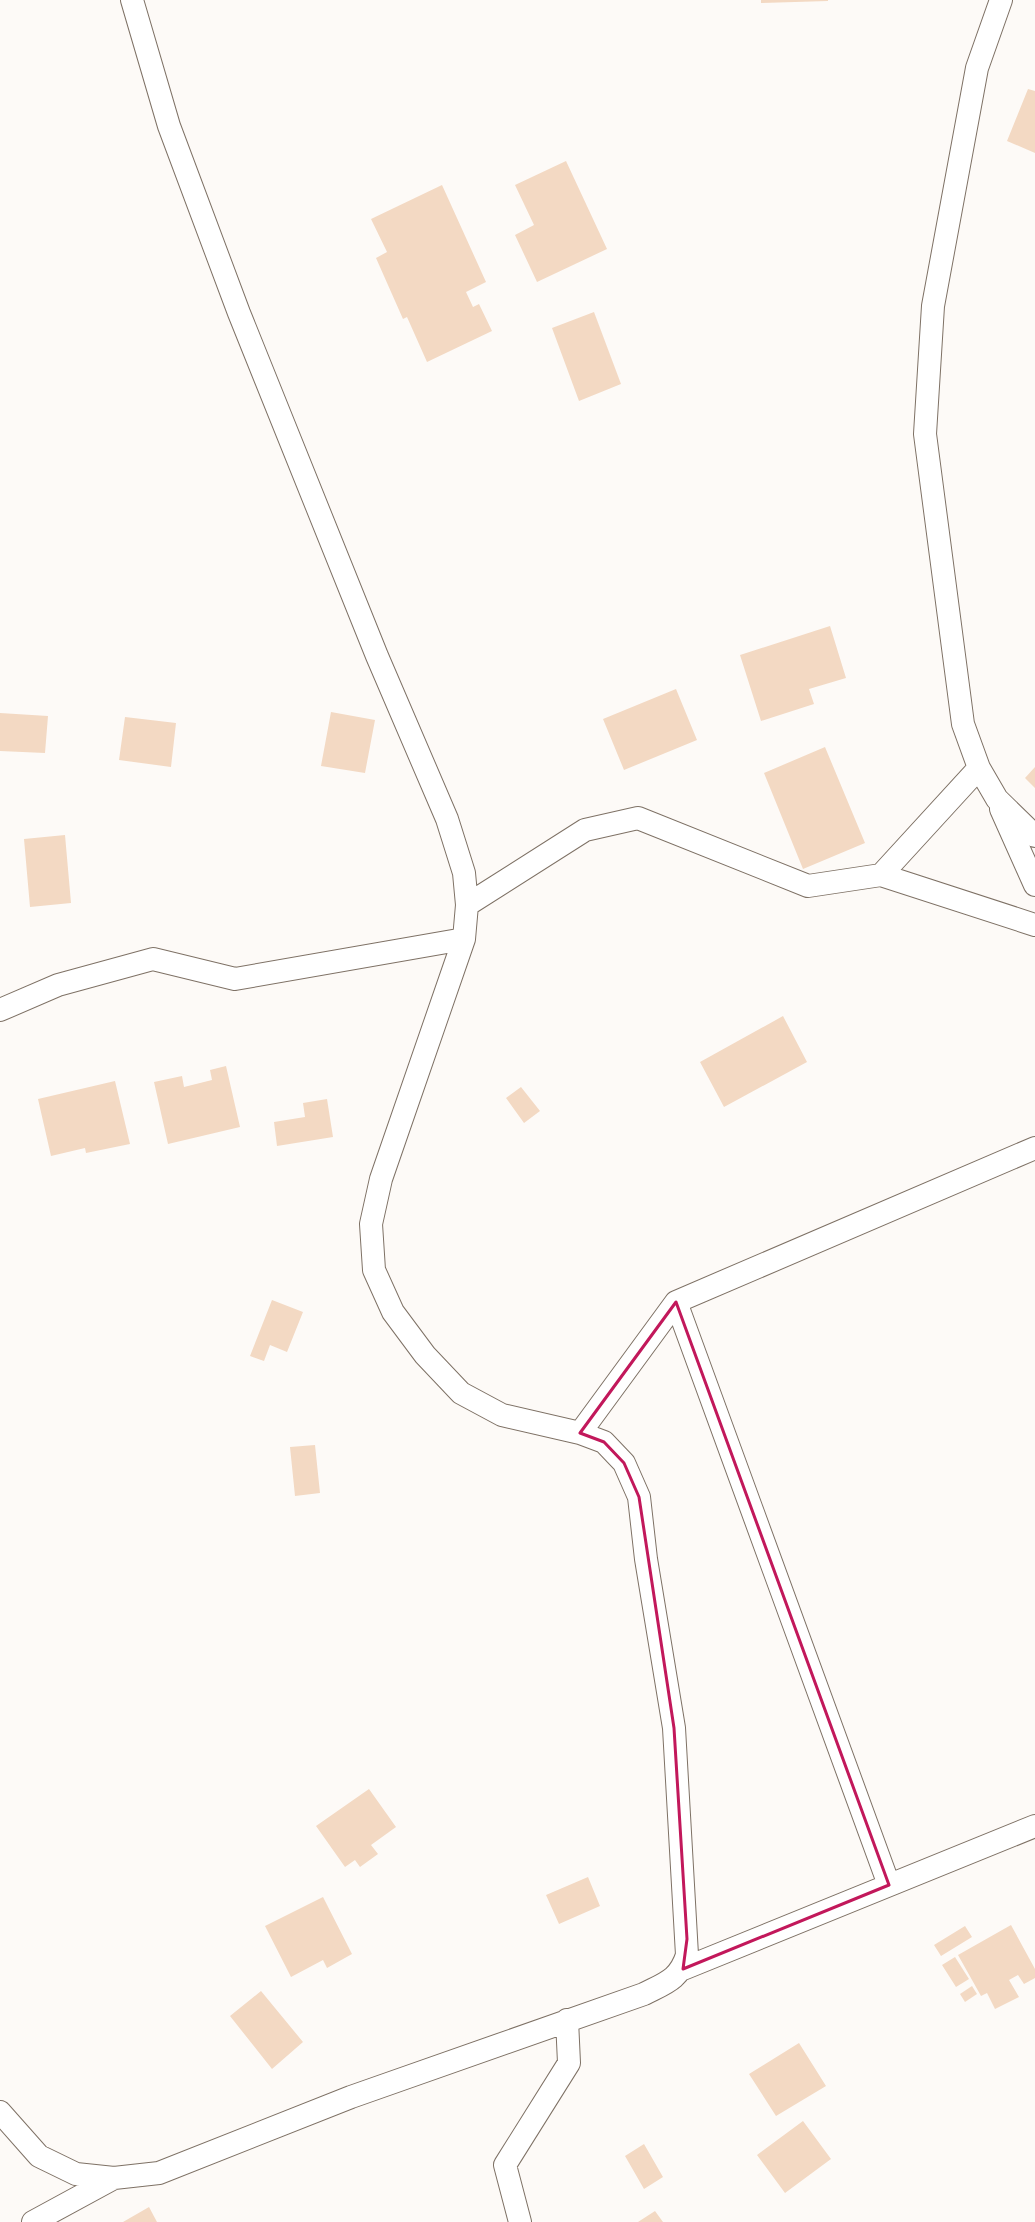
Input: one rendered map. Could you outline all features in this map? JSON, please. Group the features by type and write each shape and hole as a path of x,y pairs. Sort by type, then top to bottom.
{"street":[{"path":"0,2112 39,2156 76,2174 114,2178 159,2173 351,2097 644,1994 673,1979 682,1969 687,1955 674,1728 646,1559 639,1497 624,1463 604,1442 580,1433 502,1415 461,1393 425,1356 393,1312 374,1270 371,1224 381,1179 464,939 467,905 464,873 447,819 377,656 239,314 169,126 132,0"},
{"path":"1000,0 977,68 933,306 925,434 944,593 963,724 979,768 997,799 1035,885"},
{"path":"882,875 979,768"},
{"path":"997,799 1035,836"},
{"path":"467,905 585,830 638,818 808,886 882,875 1035,926"},
{"path":"0,1010 58,984 153,959 235,979 464,939"},
{"path":"580,1433 676,1302 1035,1148"},
{"path":"676,1302 889,1885"},
{"path":"682,1969 1035,1826"},
{"path":"520,2222 505,2165 568,2063 567,2020"},
{"path":"33,2222 114,2178"}],"highlighted area":[{"path":"676,1302 889,1885 683,1969 687,1939 674,1728 639,1497 624,1463 604,1442 580,1433"}],"building":[{"path":"761,0 828,0 828,1 761,3"},
{"path":"1028,89 1035,91 1035,153 1007,141"},
{"path":"566,161 607,249 537,282 515,235 534,225 515,185"},
{"path":"442,185 486,282 466,292 473,307 479,304 492,331 427,362 407,317 403,319 376,258 387,252 371,219"},
{"path":"594,312 621,384 579,401 552,328"},
{"path":"830,626 846,678 809,689 814,704 761,721 740,655"},
{"path":"676,689 697,740 624,770 603,719"},
{"path":"331,712 375,720 365,773 321,766"},
{"path":"0,713 48,716 45,753 0,751"},
{"path":"125,717 176,723 171,767 119,760"},
{"path":"825,747 865,843 803,869 764,773"},
{"path":"1035,767 1035,788 1025,778"},
{"path":"65,835 71,903 30,907 24,839"},
{"path":"783,1016 807,1062 724,1107 700,1062"},
{"path":"226,1066 240,1127 168,1144 154,1082 182,1076 184,1087 212,1080 210,1070"},
{"path":"115,1081 130,1144 86,1153 85,1148 51,1156 38,1099"},
{"path":"521,1087 540,1111 524,1123 506,1098"},
{"path":"327,1099 333,1137 277,1146 274,1122 305,1117 303,1103"},
{"path":"272,1300 303,1312 287,1352 270,1345 264,1361 250,1356"},
{"path":"315,1445 320,1493 295,1496 290,1447"},
{"path":"369,1789 396,1827 371,1845 378,1854 360,1867 355,1860 345,1867 316,1826"},
{"path":"588,1877 600,1906 559,1924 546,1895"},
{"path":"323,1897 352,1954 327,1968 323,1960 291,1977 265,1926"},
{"path":"1011,1925 1035,1969 1035,1978 1024,1984 1018,1975 1009,1980 1019,1997 995,2009 987,1993 981,1996 958,1955"},
{"path":"965,1926 972,1937 941,1956 934,1945"},
{"path":"955,1957 969,1979 956,1987 942,1965"},
{"path":"972,1986 977,1994 965,2002 960,1994"},
{"path":"261,1991 303,2042 272,2069 230,2016"},
{"path":"799,2043 826,2086 776,2116 749,2074"},
{"path":"803,2121 831,2159 785,2193 757,2155"},
{"path":"644,2144 663,2177 644,2189 625,2156"},
{"path":"149,2207 157,2222 123,2222"},
{"path":"655,2211 663,2222 638,2222"}]}
